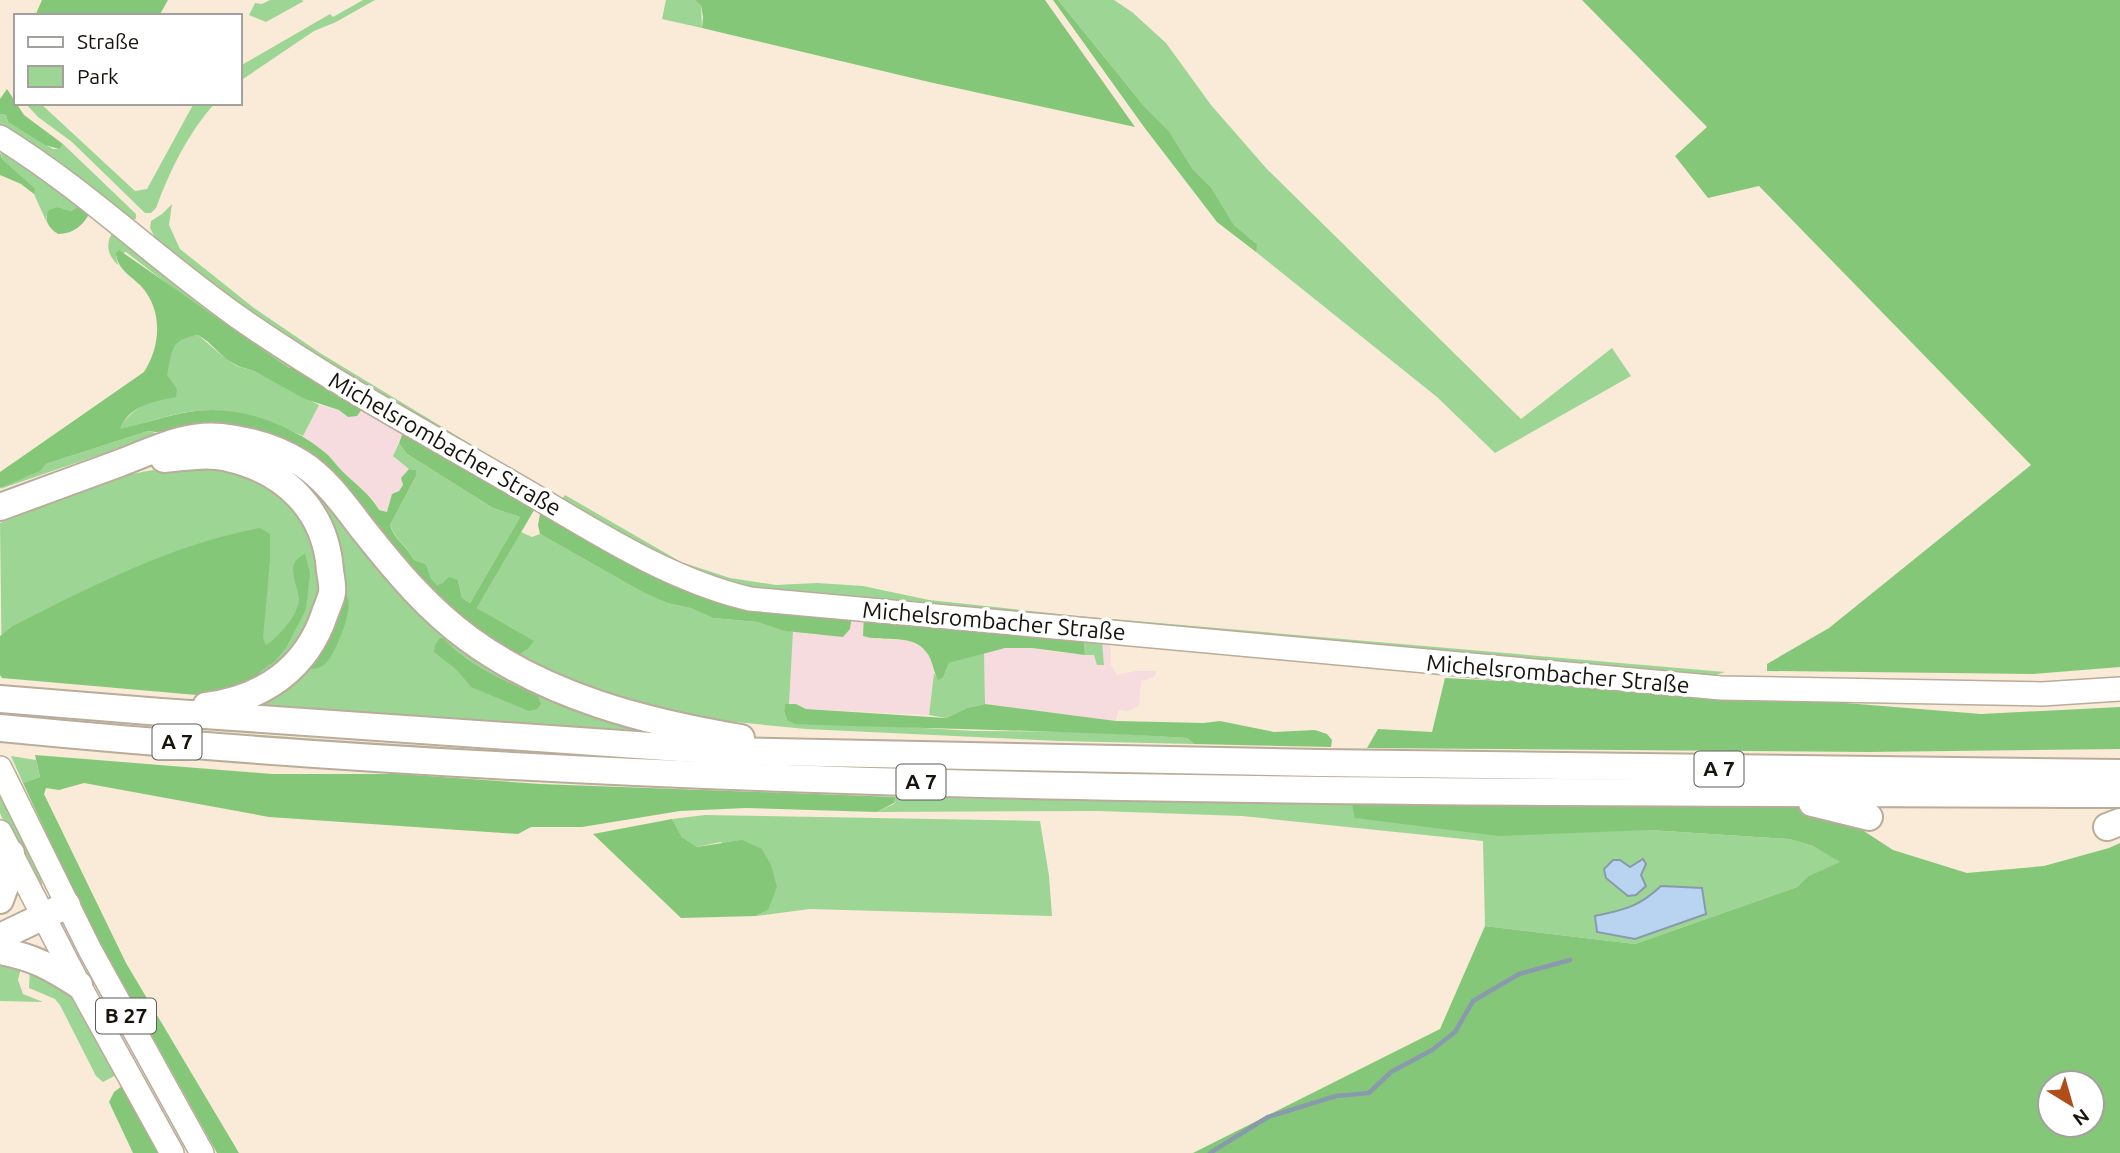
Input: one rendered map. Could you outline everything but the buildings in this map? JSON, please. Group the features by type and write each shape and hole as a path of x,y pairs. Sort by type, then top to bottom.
{"highway":[{"path":"0,507 123,462 165,443 219,436 266,446 303,464 332,490 425,603 467,638 508,666 588,702 718,734 836,754"},
{"path":"123,462 196,456 226,457 264,470 296,491 312,512 319,523 330,558 332,592 318,634 296,665 279,680 243,698 223,704 161,712"},
{"name":"A 7","path":"0,699 723,751 2120,773"},
{"name":"A 7","path":"3,728 348,755 711,777 1110,787 2120,794"},
{"path":"1752,792 1869,817"},
{"path":"0,901 6,884 5,843"},
{"path":"0,937 67,905"},
{"path":"0,951 27,956 48,965 79,985"}],"main road":[{"name":"Michelsrombacher Straße","path":"0,137 75,189 238,317 297,358 619,546 687,579 722,592 750,599 1721,688 2042,694 2120,689"},
{"name":"B 27","path":"0,768 67,905 202,1153"},
{"name":"B 27","path":"5,843 79,985 172,1153"}],"shaded area":[{"path":"319,405 339,410 364,406 405,427 393,455 409,469 401,478 403,485 388,503 390,509 387,512 379,510 374,501 330,457 303,436"},
{"path":"852,614 864,614 872,639 909,640 925,650 931,659 934,673 929,715 806,709 789,704 793,632 815,635 850,629"},
{"path":"1110,638 1111,665 1117,675 1157,671 1154,677 1141,681 1139,706 1128,711 1118,710 1116,721 985,704 984,653 1006,648 1032,648 1095,655 1104,665 1102,642"}],"green space":[{"path":"42,0 168,0 160,14 36,14"},
{"path":"270,0 304,1 266,22 249,15 255,3 262,4"},
{"path":"363,0 375,0 314,31 242,80 242,65 330,14 333,17"},
{"path":"666,0 695,0 701,4 702,28 662,19"},
{"path":"695,0 1045,0 1135,127 702,28 701,5"},
{"path":"1053,0 1058,0 1144,106 1169,131 1192,168 1211,187 1234,225 1257,244 1256,252 1217,222 1144,127"},
{"path":"1058,0 1114,0 1132,12 1166,43 1211,105 1266,168 1521,419 1612,348 1631,376 1495,453 1437,397 1256,252 1256,243 1234,225 1211,187 1192,168 1169,131 1144,106"},
{"path":"1582,0 2120,0 2120,667 2033,674 1767,671 1767,664 1829,628 2031,465 1759,186 1708,198 1675,156 1707,127"},
{"path":"7,89 14,100 14,105 17,105 24,115 63,144 59,149 45,145 8,122 6,115 0,114 0,99"},
{"path":"27,105 42,105 135,191 147,189 193,105 213,105 181,152 156,208 151,213 145,213 72,142 38,117"},
{"path":"0,114 6,115 8,122 53,149 58,149 63,144 136,214 136,219 127,219 0,126"},
{"path":"0,147 81,205 71,211 58,207 46,216 47,223 34,189 2,159"},
{"path":"0,152 2,159 35,189 34,194 21,184 0,175"},
{"path":"172,204 169,225 180,249 254,308 320,353 553,494 548,497 273,333 158,243 150,228 151,221"},
{"path":"81,205 90,212 77,228 58,234 50,226 47,220 49,210 58,207 71,211"},
{"path":"114,231 299,367 289,368 183,296 126,252 116,256 118,265 108,249"},
{"path":"119,250 289,368 299,367 364,406 357,416 348,417 339,410 305,399 226,359 198,335 177,343 172,353 167,375 177,389 176,397 150,403 136,410 120,429 206,410 244,413 281,425 314,444 367,494 379,510 387,512 392,494 399,491 403,485 401,478 409,469 416,470 416,476 390,525 392,530 414,560 426,564 437,585 449,577 458,580 462,598 470,603 520,517 493,508 407,454 399,443 405,427 537,505 477,608 534,641 528,649 518,655 486,640 247,428 206,424 159,432 148,431 46,464 40,471 0,488 0,472 144,372 150,362 157,328 153,306 141,286 119,263 116,253"},
{"path":"198,335 237,366 254,371 319,405 303,436 261,419 217,410 178,414 119,430 137,409 177,389 166,375 171,352 181,340"},
{"path":"148,431 160,434 0,489 36,472 46,464"},
{"path":"399,443 407,454 493,508 520,517 470,603 462,598 458,580 437,585 426,564 414,560 390,525 416,476 416,470 409,469 393,456"},
{"path":"291,462 460,640 701,734 234,706 266,693 334,591 286,481"},
{"path":"210,468 240,473 261,482 280,496 296,514 315,557 318,580 316,603 308,625 291,651 253,682 2,678 0,523 98,484 160,469"},
{"path":"565,495 681,562 730,578 776,585 817,583 863,586 929,600 1077,616 1725,672 1709,677 933,611 715,584 558,503"},
{"path":"546,511 674,580 852,614 850,629 843,637 785,631 757,622 713,618 690,608 667,603 644,593 540,534 540,514"},
{"path":"260,528 270,534 263,638 266,645 282,631 296,612 299,599 293,568 298,558 305,554 310,573 306,609 286,648 253,682 208,696 2,678 0,675 0,636 13,626 133,568 195,545"},
{"path":"521,532 532,537 540,534 644,593 667,603 690,608 713,618 757,622 793,632 789,704 785,705 784,711 787,720 974,731 1093,732 1187,738 1194,744 1060,741 806,729 705,719 620,701 512,657 528,649 533,641 477,608"},
{"path":"340,591 347,596 349,605 342,632 326,663 319,668 310,669 305,662"},
{"path":"864,614 1084,637 1085,655 1032,648 1005,648 949,663 943,678 938,680 929,656 914,642 863,636"},
{"path":"1084,637 1102,641 1104,665 1097,665 1094,655 1085,655"},
{"path":"440,638 475,664 538,696 541,704 537,709 529,711 471,687 457,670 434,652"},
{"path":"984,653 985,704 967,708 946,718 929,715 934,673 938,679 943,678 949,663"},
{"path":"1445,678 1723,693 1981,714 2120,707 2120,749 1868,752 1367,748 1378,729 1432,732"},
{"path":"785,704 796,704 806,709 946,718 967,708 985,704 1116,721 1220,721 1274,732 1315,730 1327,734 1332,740 1331,747 1194,744 1187,738 1138,735 795,724 787,720"},
{"path":"35,755 272,774 399,774 540,784 896,797 894,803 877,812 746,808 680,811 582,827 531,827 518,834 269,817 84,783 59,790 46,788 44,794 126,963 239,1153 217,1153 83,912 23,783 40,777"},
{"path":"11,756 36,760 40,777 23,783"},
{"path":"0,791 41,875 43,894 13,842 0,813"},
{"path":"896,797 1352,805 1356,818 1649,830 1789,839 1813,846 1841,862 1808,876 1797,887 1635,944 1485,926 1483,841 1242,816 1099,811 877,812 894,804"},
{"path":"1352,805 1804,807 1853,824 1893,850 1967,873 2044,866 2120,843 2120,1153 1193,1153 1440,1029 1485,926 1635,944 1797,887 1808,876 1840,862 1813,846 1789,839 1649,830 1498,836 1355,818"},
{"path":"705,815 1040,821 1052,916 810,909 756,916 768,910 721,842 697,847 682,837 672,819"},
{"path":"672,819 682,837 697,847 742,840 762,849 771,865 777,887 768,910 756,916 681,918 593,834"},
{"path":"0,963 22,963 18,980 23,994 43,1002 0,1001"},
{"path":"30,968 69,991 116,1075 103,1082 96,1076 60,1005 55,999 29,988"},
{"path":"122,1086 158,1153 133,1153 109,1102 114,1092"}],"water":[{"path":"1643,859 1646,864 1641,875 1646,886 1636,895 1628,896 1606,878 1604,869 1613,860 1620,860 1630,867"},
{"path":"1661,886 1702,888 1706,914 1635,939 1597,932 1595,916 1630,907"}],"waterway":[{"path":"1210,1153 1268,1117 1336,1096 1369,1093 1391,1072 1432,1050 1455,1032 1473,1001 1519,974 1570,960"}]}
